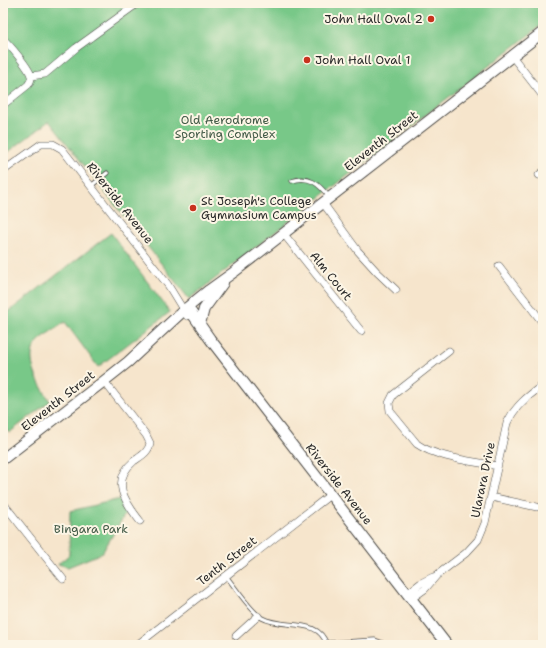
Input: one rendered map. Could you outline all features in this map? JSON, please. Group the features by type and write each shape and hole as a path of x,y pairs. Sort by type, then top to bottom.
{"main road":[{"name":"Eleventh Street","path":"187,312 209,290 543,32"},
{"name":"Eleventh Street","path":"3,459 128,362 223,283 234,272"},
{"path":"200,324 204,309 223,283"},
{"name":"Riverside Avenue","path":"187,312 200,324 210,339"},
{"name":"Riverside Avenue","path":"187,312 210,339 447,645"}],"street":[{"path":"31,76 45,74 76,48 138,3"},
{"path":"3,39 29,71 31,76 31,81 28,85 3,105"},
{"path":"512,56 543,96"},
{"name":"Riverside Avenue","path":"3,171 38,145 48,143 62,149 168,285 187,312"},
{"path":"326,200 358,251 396,290"},
{"name":"Alm Court","path":"283,234 361,331"},
{"path":"499,266 543,323"},
{"path":"450,350 393,395 389,403 390,411 422,448 440,454 497,466"},
{"path":"104,381 146,435 150,443 148,450 125,472 122,484 125,502 140,521"},
{"name":"Ularara Drive","path":"409,596 421,583 437,575 466,553 478,540 485,523 504,433 511,415 521,402 543,385"},
{"name":"Tenth Street","path":"137,645 330,495"},
{"path":"491,497 537,506"},
{"path":"3,503 63,579"},
{"path":"236,636 258,616"}],"lane":[{"path":"92,186 107,173"},
{"path":"292,181 304,179 316,182 320,186 326,200"},
{"path":"226,576 258,616 263,619 272,622 312,628 320,633 327,644 375,640 384,645"}],"green space":[{"name":"Old Aerodrome Sporting Complex","path":"3,3 543,3 543,24 189,299 49,121 3,156"},
{"path":"111,233 170,312 98,367 65,322 46,335 37,343 33,350 32,357 38,381 50,401 9,433 3,425 3,316"},
{"name":"Bingara Park","path":"120,499 127,511 102,553 68,567 58,564 69,555 70,511"}],"place":[{"name":"John Hall Oval 2","path":"431,19"},
{"name":"John Hall Oval 1","path":"307,60"},
{"name":"St Joseph's College Gymnasium Campus","path":"193,208"}]}
